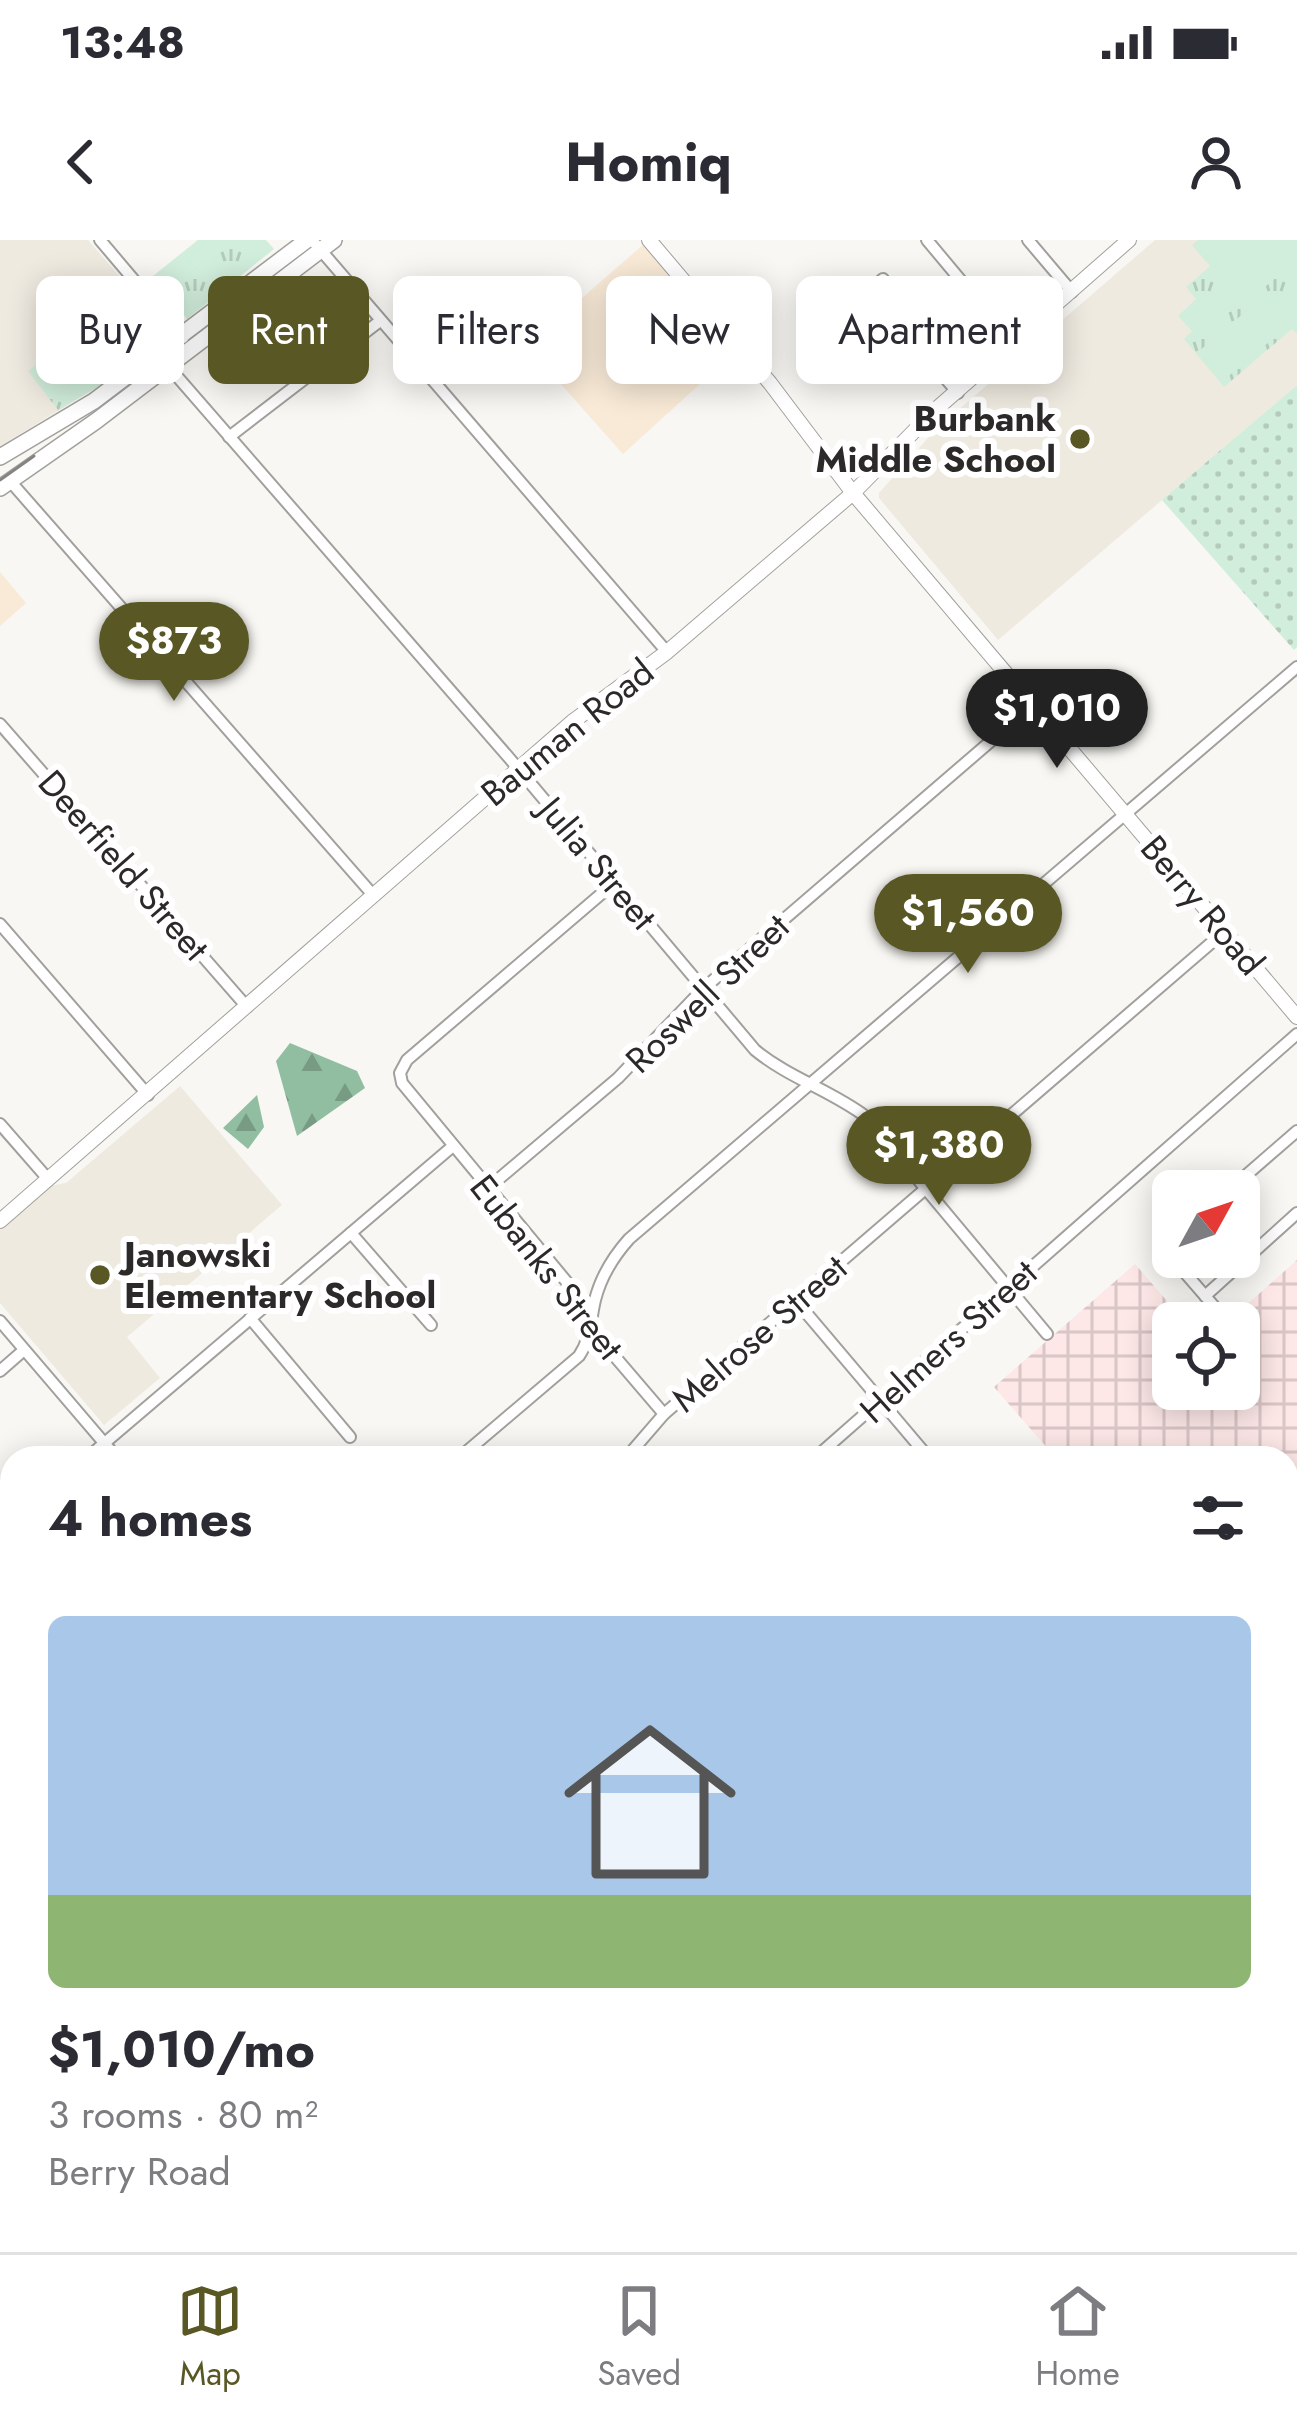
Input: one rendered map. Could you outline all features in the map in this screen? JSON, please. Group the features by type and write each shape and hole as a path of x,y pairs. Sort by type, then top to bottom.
{"main road":[{"path":"0,457 188,341 318,243"},
{"path":"184,346 188,341"},
{"path":"5,484 144,384"},
{"path":"46,430 58,448"}],"street":[{"path":"100,240 188,341"},
{"name":"Berry Road","path":"650,240 770,383 853,493 1297,1017"},
{"path":"927,240 957,276"},
{"path":"1028,240 1072,292"},
{"name":"Bauman Road","path":"1063,300 1130,240"},
{"path":"318,243 380,321 668,652"},
{"path":"229,437 380,321"},
{"name":"Julia Street","path":"183,384 519,768 755,1049 781,1071 865,1116 1047,1334"},
{"path":"950,384 958,393"},
{"name":"Bauman Road","path":"0,1221 519,768 590,708 668,652 853,493 934,411 968,384"},
{"path":"5,484 373,896"},
{"path":"473,1446 594,1340 589,1304 606,1269 629,1239 1297,667"},
{"name":"Roswell Street","path":"488,1189 618,1078 703,988 1031,702"},
{"name":"Deerfield Street","path":"0,724 247,1007"},
{"name":"Eubanks Street","path":"589,1304 402,1084 400,1073 407,1060 614,883"},
{"path":"0,924 148,1095"},
{"name":"Melrose Street","path":"636,1446 664,1414 1225,931"},
{"name":"Helmers Street","path":"829,1446 1297,1034"},
{"path":"781,1071 790,1092 785,1104"},
{"path":"0,1124 48,1179"},
{"path":"1252,1170 1297,1131"},
{"path":"101,1446 453,1146"},
{"path":"1205,1296 1297,1213"},
{"path":"351,1233 431,1325"},
{"path":"1189,1278 1210,1302"},
{"path":"797,1302 919,1446"},
{"path":"250,1318 350,1437"},
{"path":"0,1321 107,1446"},
{"name":"Eubanks Street","path":"594,1340 664,1414"},
{"path":"0,1371 24,1350"}],"shaded area":[{"path":"0,240 88,240 120,276 36,276 36,384 102,384 0,446"},
{"name":"Burbank Middle School","path":"1155,240 1297,240 1297,385 998,640 879,493 935,430 988,384 1063,384 1063,319"},
{"path":"644,244 671,276 607,276"},
{"path":"606,277 606,384 700,384 623,454 561,384 582,384 582,298"},
{"path":"0,572 26,603 0,626"},
{"name":"Janowski Elementary School","path":"180,1086 282,1205 127,1337 160,1378 104,1425 0,1303 0,1226 44,1187 66,1183"},
{"path":"1297,1260 1297,1446 1046,1446 994,1387 1135,1264 1168,1302 1152,1302 1152,1410 1260,1410 1260,1302 1250,1302"}],"green space":[{"path":"198,240 266,240 274,249 240,276 208,276 208,302 187,319 184,276 153,276"},
{"path":"1198,240 1297,240 1297,334 1292,329 1224,387 1184,339 1192,331 1178,316 1196,299 1186,287 1210,266 1192,245"},
{"path":"1206,240 1297,240 1297,260 1254,296 1250,292 1227,311 1214,295 1237,276"},
{"path":"1264,296 1289,325 1223,381 1198,352"},
{"path":"38,384 102,384 99,386 58,410"},
{"path":"1297,385 1297,647 1294,650 1162,500"},
{"path":"290,1043 357,1071 365,1088 297,1136 276,1061"},
{"path":"257,1095 264,1127 248,1149 223,1128"}],"tram line":[{"path":"0,480 34,456"}],"place":[{"name":"Burbank Middle School","path":"1080,439"},
{"name":"Janowski Elementary School","path":"100,1275"}]}
